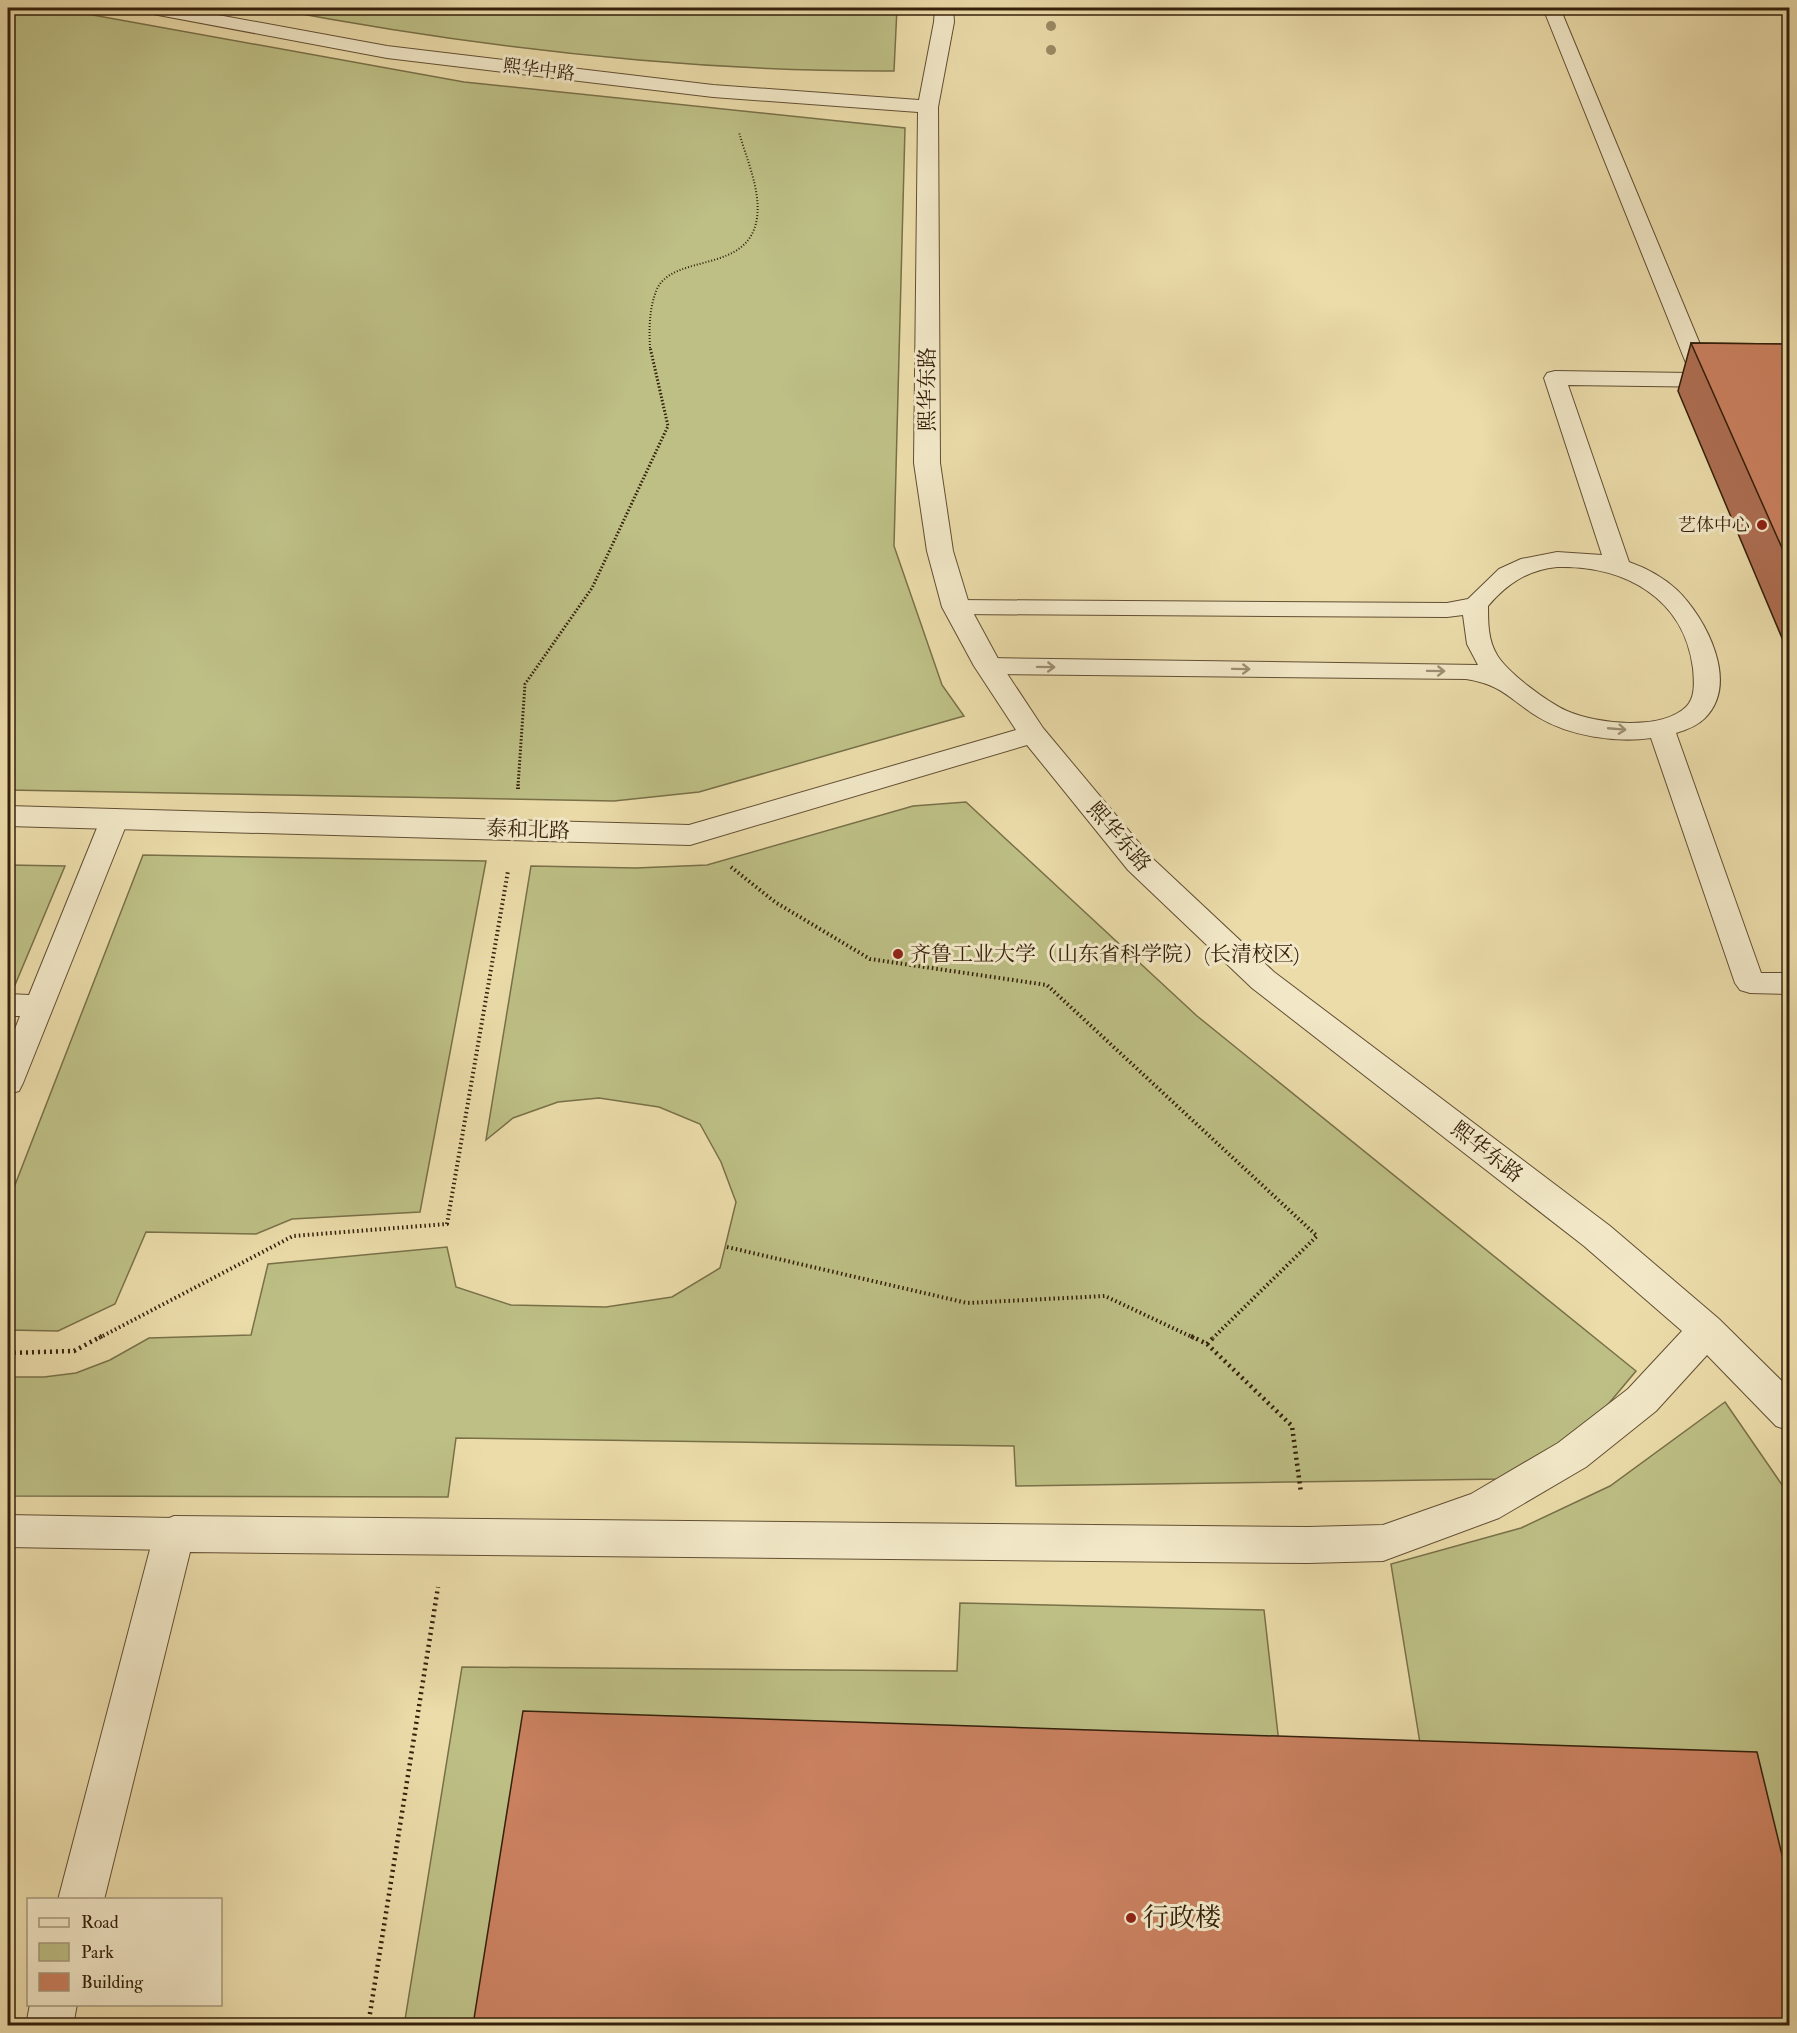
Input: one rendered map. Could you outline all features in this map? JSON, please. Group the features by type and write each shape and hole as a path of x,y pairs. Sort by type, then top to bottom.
{"street":[{"name":"熙华中路","path":"153,8 387,52 713,91 928,107"},
{"name":"熙华东路","path":"944,8 944,22 928,107 927,463 940,551 956,607 988,666 1033,734 1139,863 1263,980 1597,1236 1706,1330 1790,1415"},
{"name":"泰和北路","path":"8,816 690,835 1033,734"},
{"path":"81,1898 174,1534 1308,1545 1383,1543 1485,1506 1572,1455 1642,1400 1706,1330"},
{"path":"49,2025 54,2006"}],"lane":[{"path":"1551,8 1704,380"},
{"path":"1618,566 1555,378 1790,381"},
{"path":"1554,559 1588,560 1618,566 1666,593 1686,615 1706,658 1708,682 1706,700 1693,716 1672,727 1622,731 1584,725 1551,713 1501,678 1482,653 1475,629 1476,605 1494,583 1521,566 1554,559"},
{"path":"956,607 1446,610 1476,605"},
{"path":"988,666 1466,671 1501,678"},
{"path":"1660,728 1750,983 1790,984"},
{"path":"8,1083 115,818"},
{"path":"8,1005 39,1006"},
{"path":"8,1531 174,1534"}],"path":[{"path":"8,1353 74,1351 293,1236 447,1224 515,830 525,684 592,588 668,426 650,354 649,319 658,287 669,277 733,253 750,240 757,218 756,197 748,160 732,113 713,91"},
{"path":"690,835 775,902 870,959 1047,985 1317,1236 1207,1344"},
{"path":"727,1247 967,1303 1105,1296 1207,1344 1292,1426 1308,1545"},
{"path":"368,2025 446,1536"}],"green space":[{"path":"8,8 54,8 464,82 905,128 894,546 942,685 964,716 699,792 614,801 8,790"},
{"path":"269,8 897,8 894,71 737,67 658,62 502,45"},
{"path":"966,802 1197,1016 1636,1371 1605,1408 1572,1435 1503,1479 1016,1486 1014,1446 456,1438 448,1497 8,1496 8,1377 44,1377 76,1373 110,1360 149,1338 251,1335 268,1264 447,1247 456,1287 511,1305 606,1307 672,1297 720,1268 736,1202 721,1162 700,1124 659,1107 599,1098 558,1102 513,1118 486,1140 531,866 636,868 707,865 913,806"},
{"path":"143,855 486,861 420,1212 292,1219 256,1234 146,1232 115,1304 58,1331 8,1330 8,1203"},
{"path":"8,865 65,866 15,985 8,985"},
{"path":"1725,1402 1789,1495 1789,2025 404,2026 462,1667 957,1671 960,1603 1264,1610 1282,1770 1425,1774 1391,1564 1521,1528 1610,1486"}],"building":[{"path":"1691,343 1790,344 1790,566"},
{"name":"行政楼","path":"523,1711 1757,1752 1790,1888 1790,2025 473,2025"}],"place":[{"name":"艺体中心","path":"1762,525"},
{"name":"齐鲁工业大学（山东省科学院）(长清校区)","path":"898,954"},
{"name":"行政楼","path":"1131,1918"}]}
